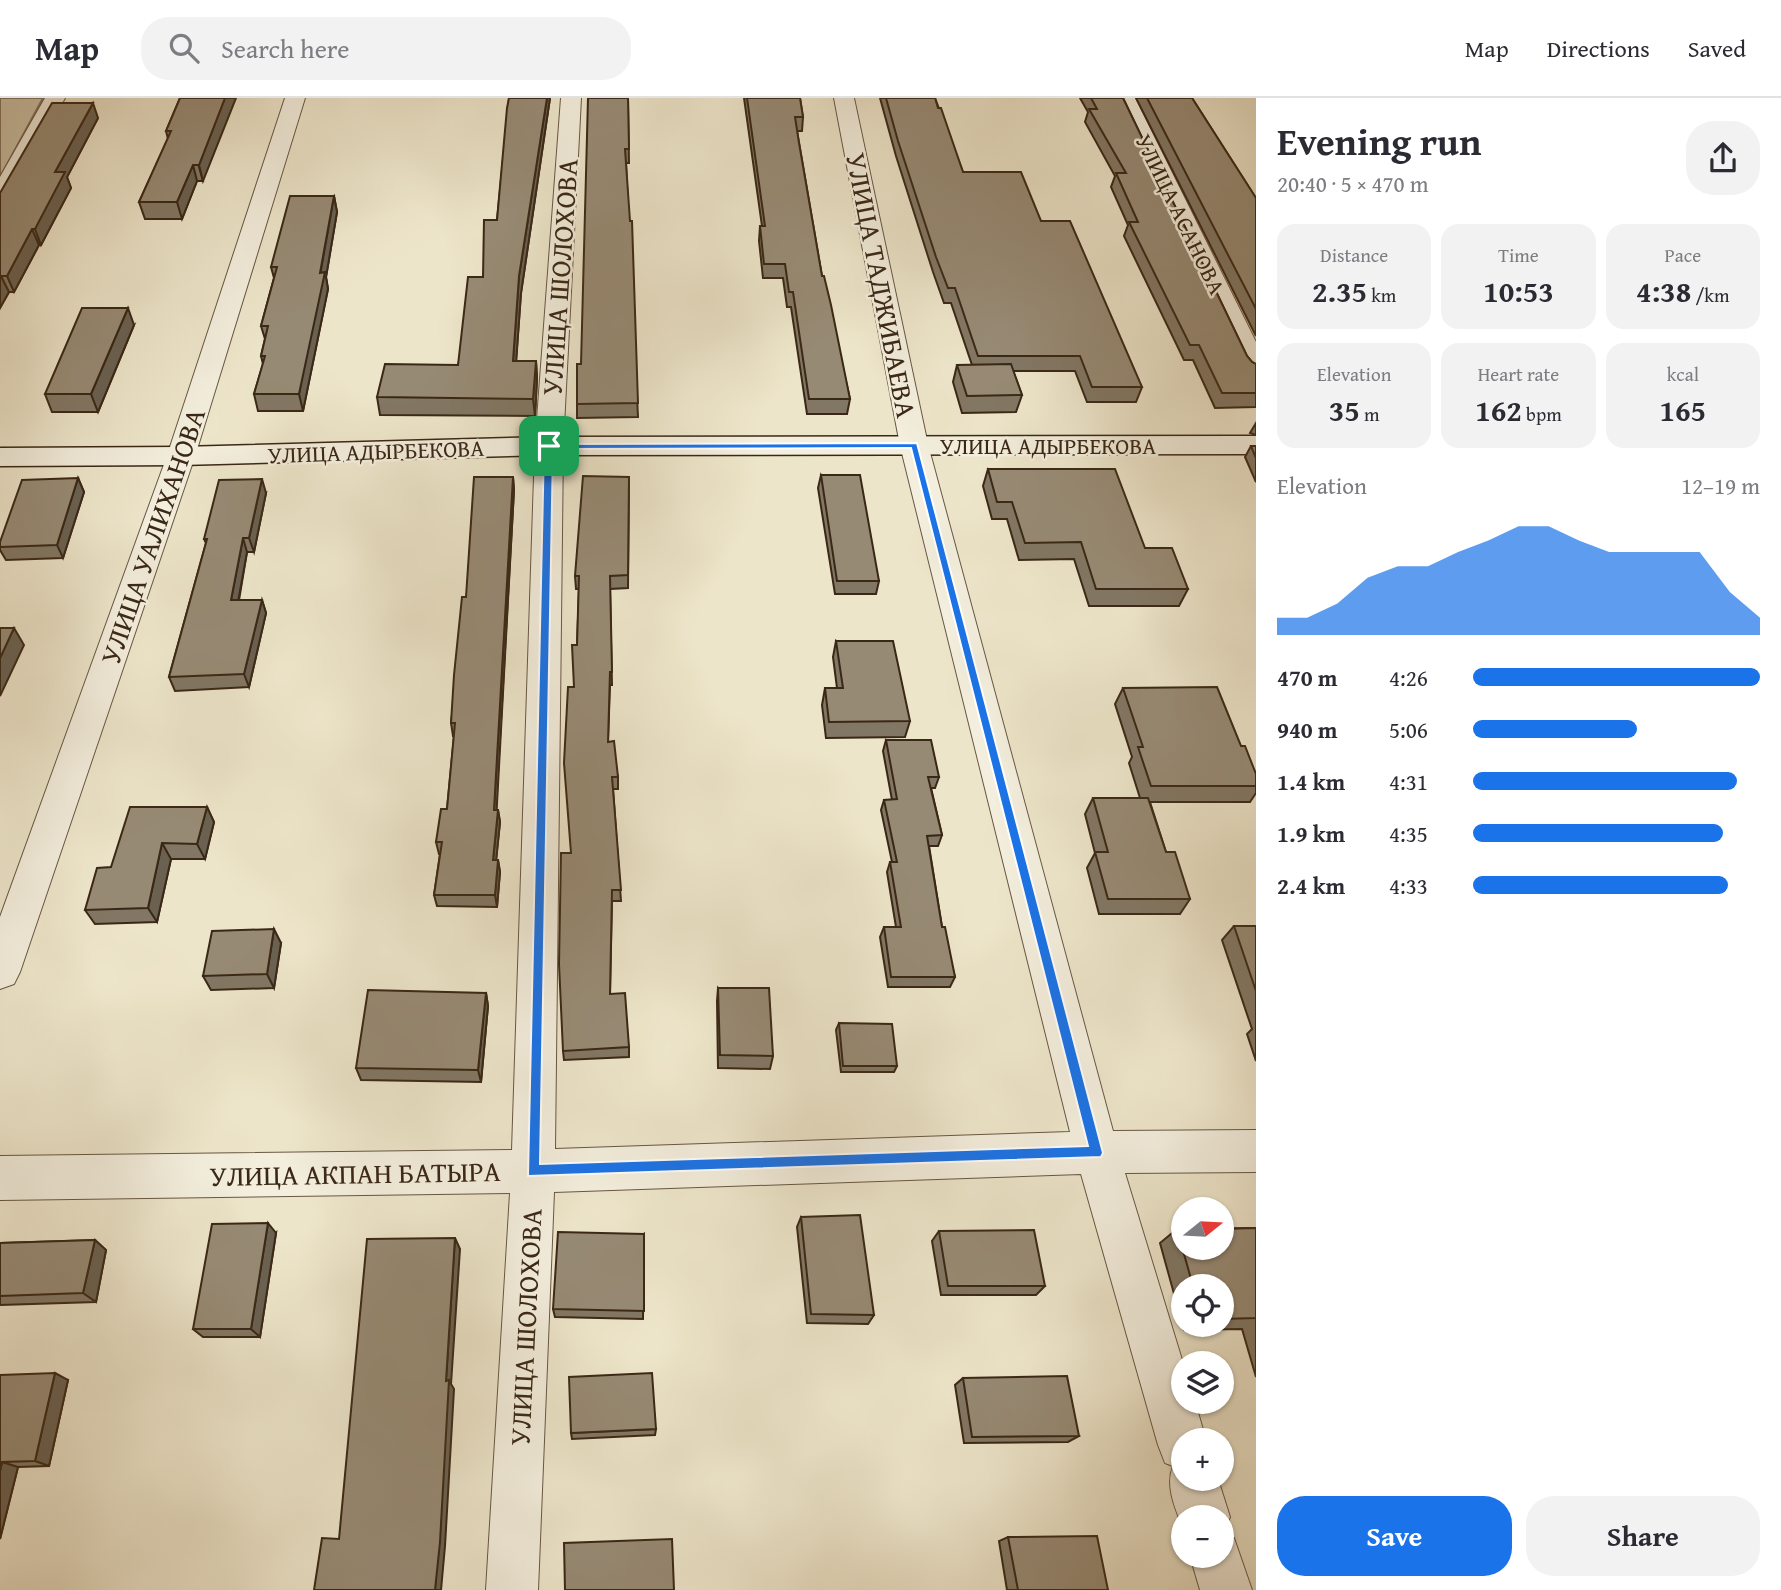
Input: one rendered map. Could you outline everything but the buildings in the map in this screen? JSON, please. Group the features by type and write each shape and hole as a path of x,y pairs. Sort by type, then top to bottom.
{"main road":[{"name":"УЛИЦА АДЫРБЕКОВА","path":"0,457 181,456 549,446 1256,445"}],"street":[{"path":"0,197 55,98"},
{"name":"УЛИЦА УАЛИХАНОВА","path":"0,972 181,456 296,98"},
{"name":"УЛИЦА ШОЛОХОВА","path":"512,1590 533,1171 549,446 571,98"},
{"name":"УЛИЦА ТАДЖИБАЕВА","path":"844,98 914,445 1097,1153 1178,1428"},
{"name":"УЛИЦА АСАНОВА","path":"1125,98 1256,369"},
{"name":"УЛИЦА АКПАН БАТЫРА","path":"0,1178 533,1171 1097,1153 1256,1151"},
{"path":"1220,1568 1226,1590"}],"shaded area":[{"path":"0,98 43,98 0,177"}],"route":[{"path":"914,445 1097,1153 533,1171 549,446 914,445"}]}
